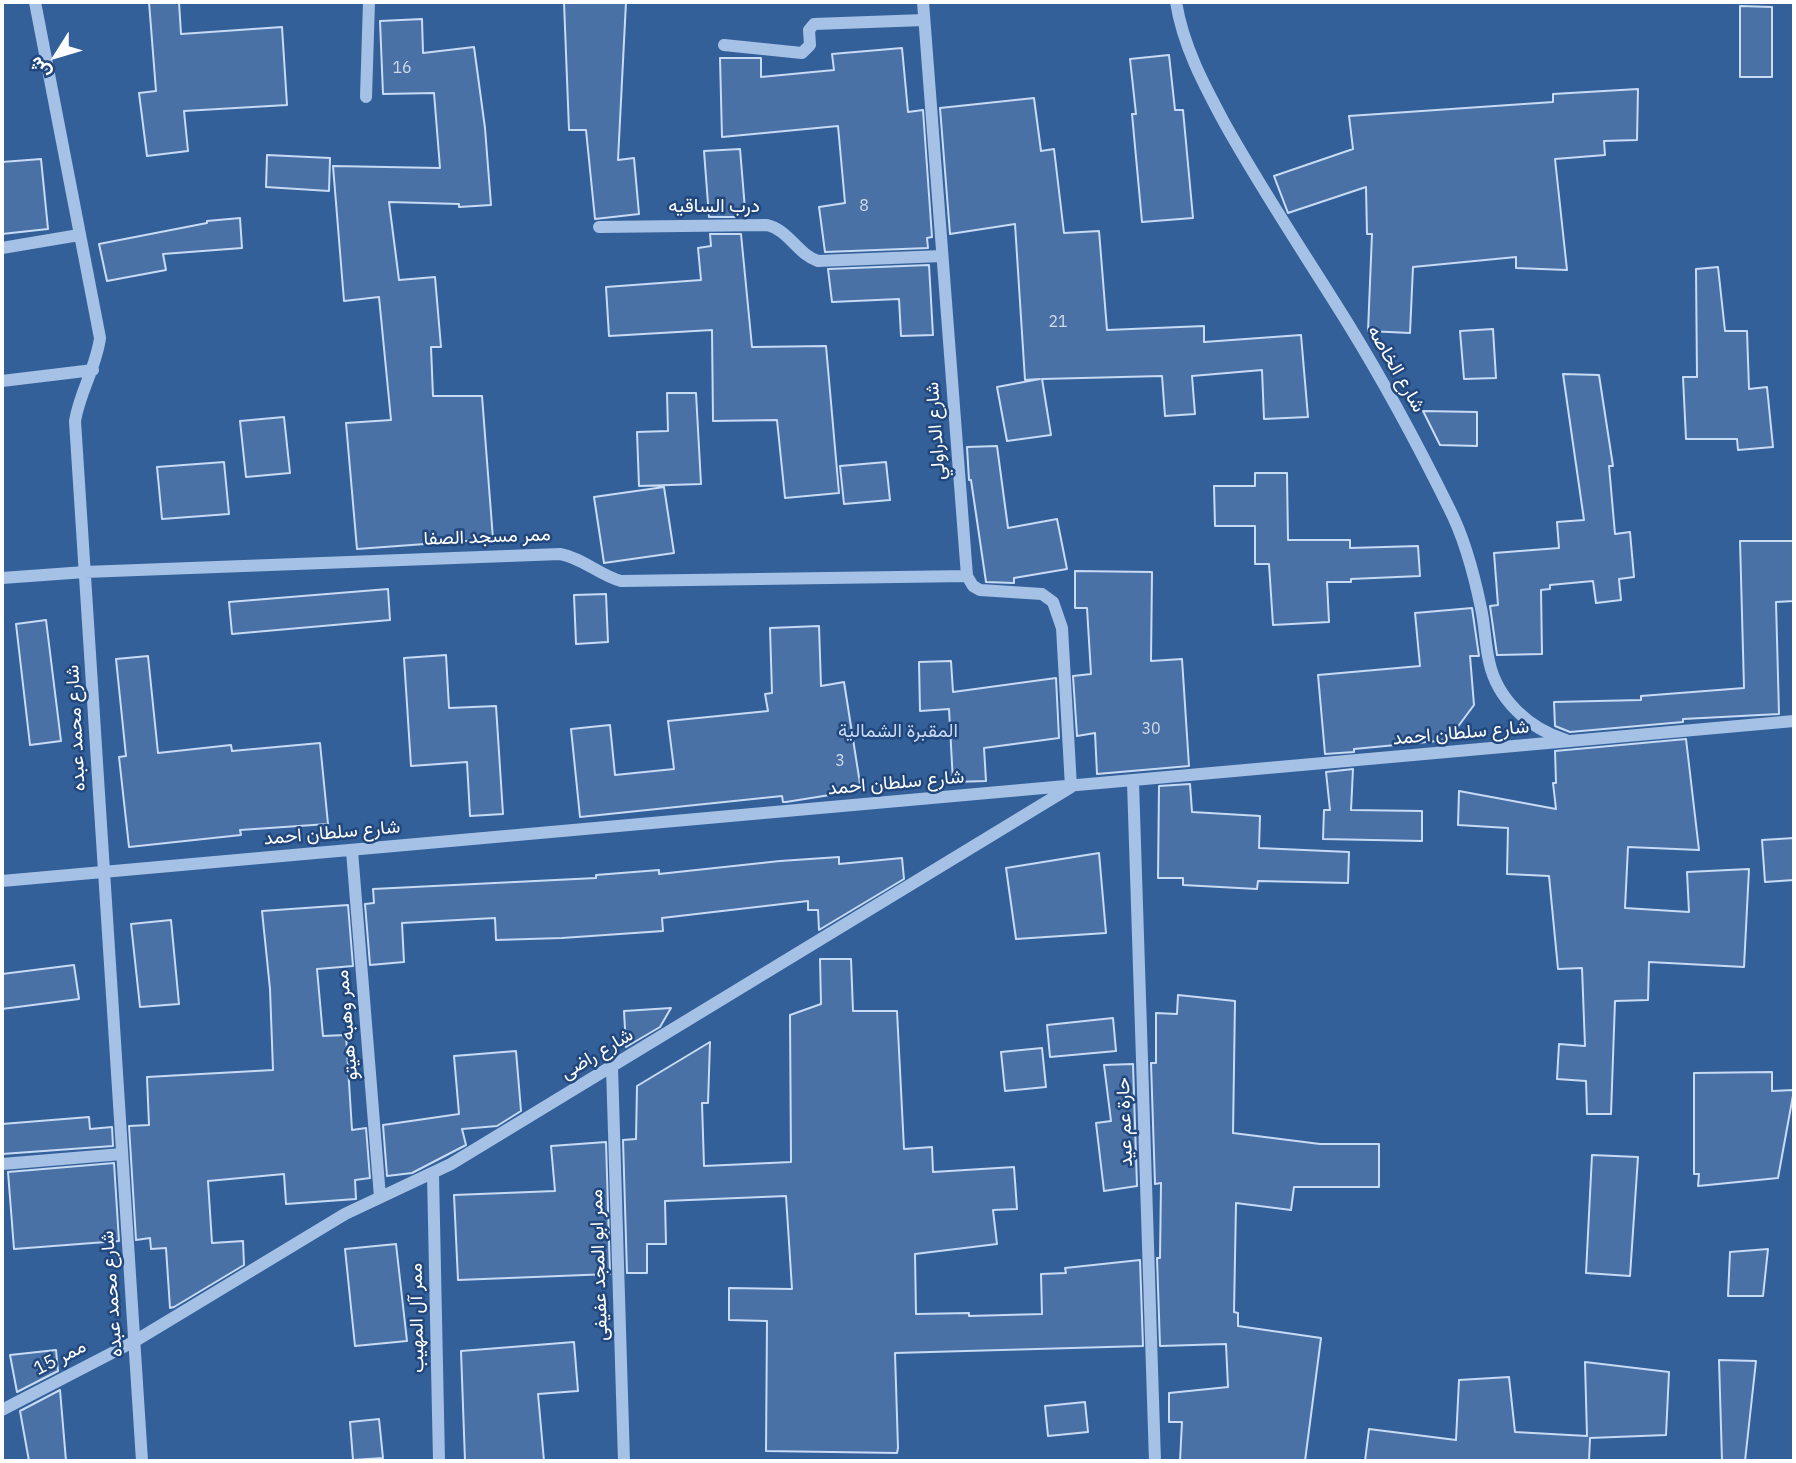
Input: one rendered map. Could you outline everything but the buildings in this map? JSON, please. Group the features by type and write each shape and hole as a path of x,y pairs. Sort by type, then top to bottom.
{"street":[{"name":"شارع محمد عبده","path":"35,2 100,338 93,370 78,404 75,421 142,1461"},
{"path":"366,97 369,2"},
{"name":"شارع الدراولي","path":"923,2 967,576"},
{"name":"شارع الخاصه","path":"1176,2 1189,48 1205,88 1249,169 1376,372 1450,510 1476,585 1489,663 1498,686 1512,706 1529,723 1550,735 1573,742"},
{"path":"724,45 802,53 810,45 809,30 814,24 924,20"},
{"name":"درب الساقيه","path":"599,227 767,225 780,230 804,255 818,261 942,256"},
{"path":"2,248 79,235"},
{"path":"2,381 93,370"},
{"name":"ممر مسجد الصفا","path":"2,578 85,572 560,554 575,558 611,579 621,581 967,576"},
{"path":"967,576 972,586 980,590 1042,594 1053,602 1062,628 1071,787"},
{"name":"شارع سلطان احمد","path":"2,881 1794,721"},
{"name":"حارة عم عيد","path":"1133,782 1155,1461"},
{"name":"شارع راضى","path":"135,1340 345,1214 433,1174 1071,787"},
{"name":"ممر وهبه هيتو","path":"352,850 380,1197"},
{"name":"ممر ابو المجد عفيفى","path":"612,1067 624,1461"},
{"path":"2,1164 122,1154"},
{"name":"ممر آل المهيب","path":"433,1174 439,1461"},
{"name":"ممر 15","path":"2,1410 135,1340"}],"green space":[{"name":"المقبرة الشمالية","path":"2,2 1794,2 1794,1461 2,1461"}]}
